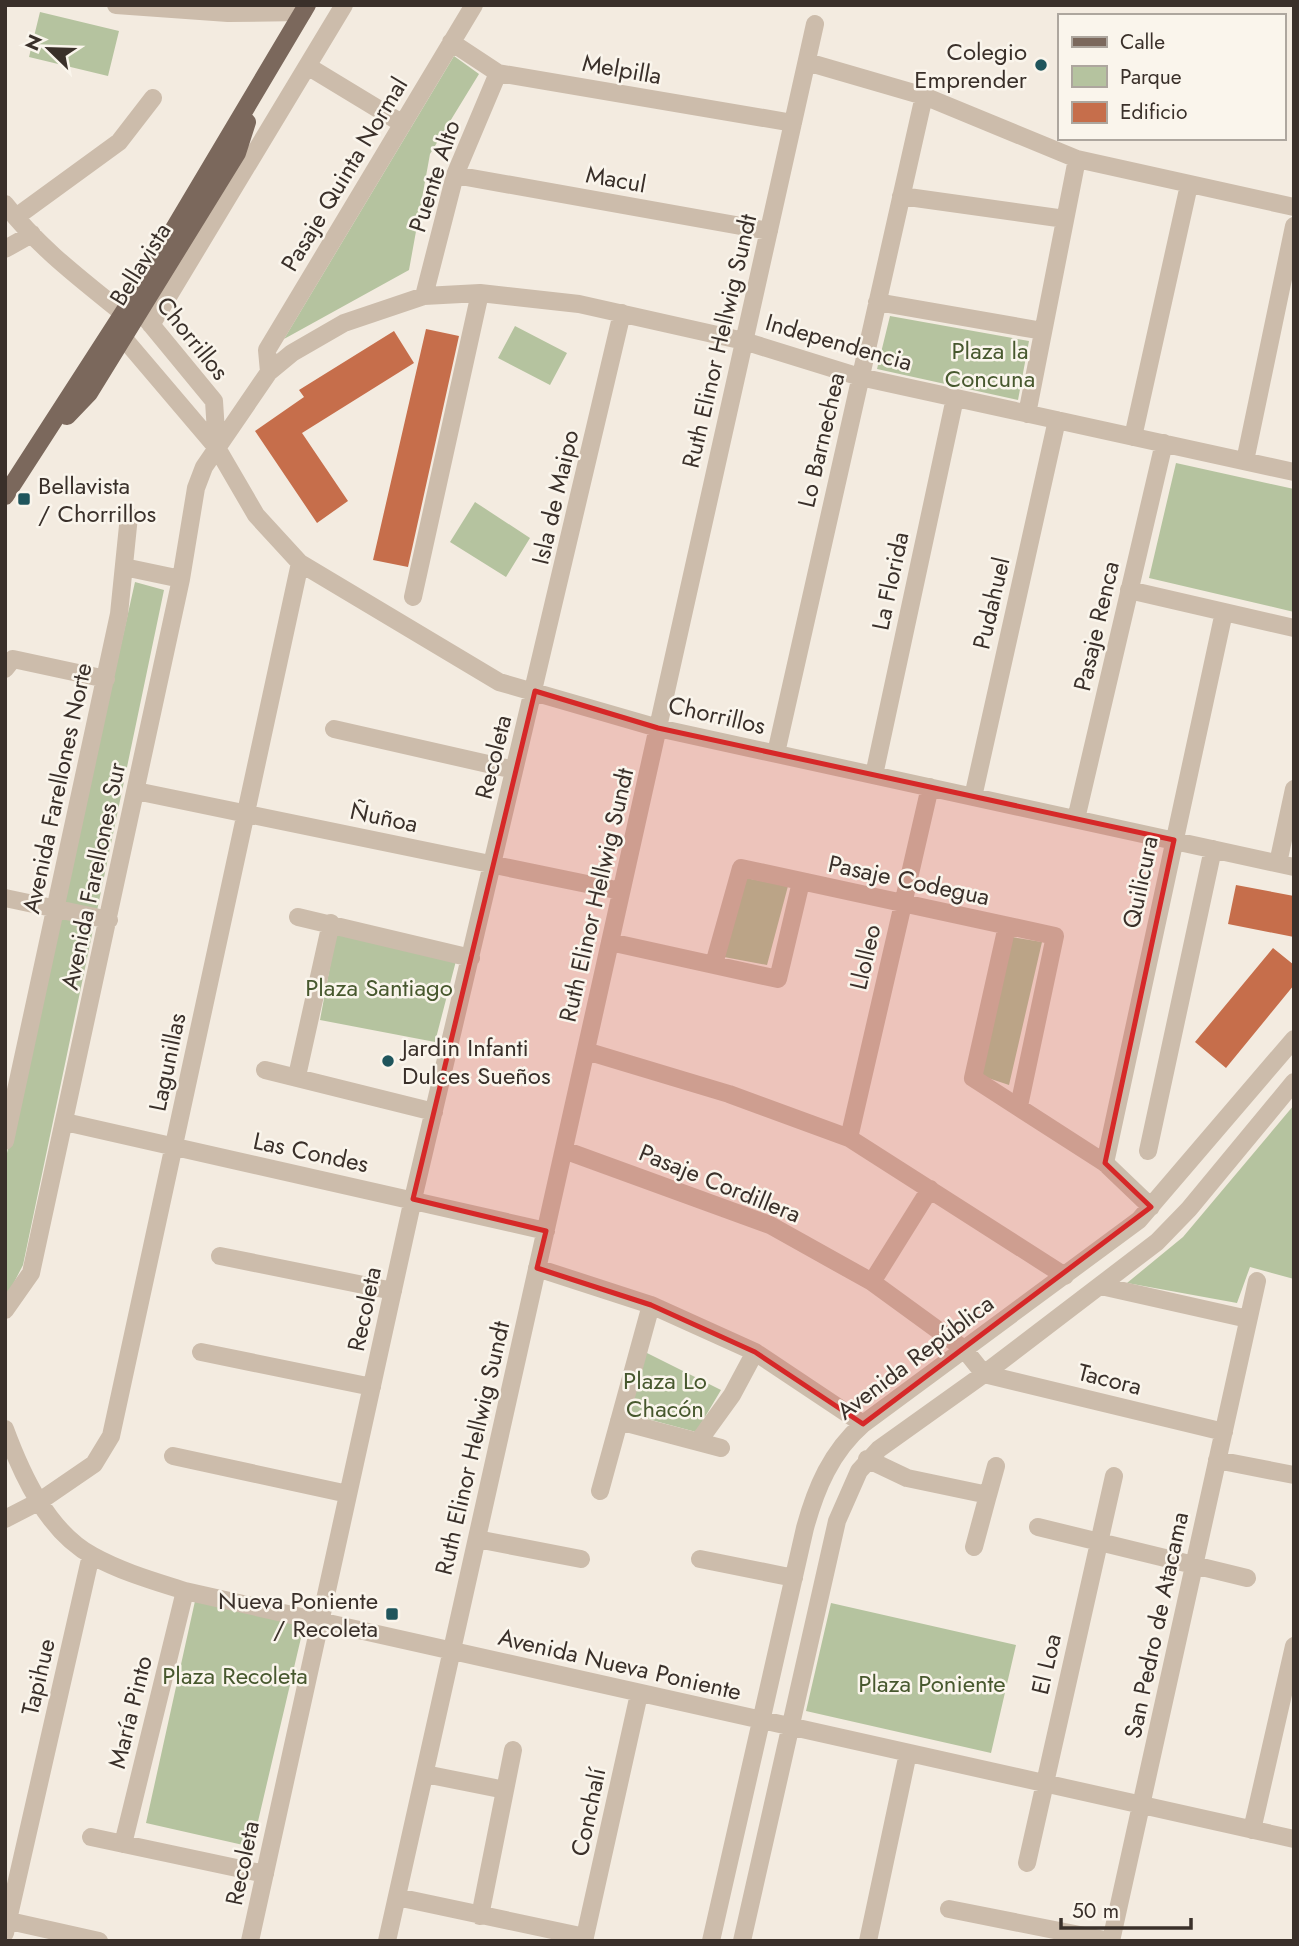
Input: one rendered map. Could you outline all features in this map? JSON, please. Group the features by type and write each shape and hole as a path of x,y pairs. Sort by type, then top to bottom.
{"main road":[{"name":"Bellavista","path":"5,496 40,443 131,319 305,9"}],"street":[{"path":"116,5 305,9"},
{"path":"153,98 119,142 10,211 73,274 131,319 309,67 344,5"},
{"name":"Pasaje Quinta Normal","path":"269,372 267,350 474,5"},
{"name":"Ruth Elinor Hellwig Sundt","path":"387,1941 815,24"},
{"name":"Melpilla","path":"451,42 498,73 793,123"},
{"path":"807,62 924,96 1077,159 1294,207"},
{"path":"309,67 402,124"},
{"name":"Puente Alto","path":"424,296 455,175 498,73"},
{"name":"Lo Barnechea","path":"776,753 924,96"},
{"path":"1027,414 1077,159"},
{"name":"Macul","path":"455,175 769,231"},
{"path":"1133,437 1188,184"},
{"path":"901,196 1065,219"},
{"path":"1245,461 1294,226"},
{"path":"5,249 32,234"},
{"path":"413,597 480,293"},
{"name":"Independencia","path":"217,448 269,372 292,353 344,323 424,296 480,293 579,304 622,313 744,341 860,377 1294,472"},
{"path":"877,302 1043,331"},
{"name":"Isla de Maipo","path":"535,691 622,313"},
{"name":"Chorrillos","path":"131,319 217,448 256,515 300,563 499,682 658,728 1286,865"},
{"name":"Chorrillos","path":"131,319 214,401 217,448"},
{"name":"La Florida","path":"874,775 955,398"},
{"name":"Pudahuel","path":"973,797 1057,420"},
{"name":"Pasaje Renca","path":"1076,819 1164,443"},
{"name":"Avenida Farellones Sur","path":"5,1310 32,1273 181,579 195,488 204,467 217,448"},
{"name":"Avenida Farellones Norte","path":"5,1142 119,614 129,516"},
{"name":"Lagunillas","path":"5,1519 40,1501 94,1464 111,1436 300,563"},
{"path":"124,567 181,579"},
{"path":"1129,590 1294,628"},
{"name":"Quilicura","path":"1105,1163 1224,612"},
{"path":"5,669 13,659 106,679"},
{"name":"Recoleta","path":"250,1941 413,1199 535,691"},
{"path":"334,729 514,770"},
{"name":"Llolleo","path":"849,1138 930,787"},
{"path":"1286,865 1294,789"},
{"name":"Ñuñoa","path":"136,791 621,891"},
{"path":"1148,1151 1213,849"},
{"name":"Pasaje Codegua","path":"714,964 741,868 1055,936 1019,1105"},
{"name":"Pasaje Codegua","path":"610,942 778,979 801,882"},
{"path":"5,898 109,920"},
{"path":"298,917 471,958"},
{"path":"297,1076 331,923"},
{"name":"Pasaje Codegua","path":"1007,926 973,1078 1019,1105 1105,1163 1152,1207"},
{"name":"Avenida República","path":"711,1941 794,1578 819,1485 838,1450 863,1424 1122,1234 1152,1207 1294,1039"},
{"path":"586,1051 729,1094 849,1138 1065,1276"},
{"path":"265,1070 434,1112"},
{"path":"742,1941 837,1521 867,1459 1101,1286 1172,1227 1294,1082"},
{"path":"1231,1114 1248,1138"},
{"name":"Las Condes","path":"65,1122 173,1149 413,1199 546,1231"},
{"name":"Pasaje Cordillera","path":"564,1150 770,1225 872,1282 964,1349 984,1374"},
{"path":"872,1282 930,1189"},
{"path":"220,1256 393,1292"},
{"path":"537,1268 651,1305 755,1352 863,1424"},
{"name":"San Pedro de Atacama","path":"1110,1941 1257,1281"},
{"path":"1101,1286 1248,1320"},
{"path":"600,1491 651,1305"},
{"path":"201,1352 372,1387"},
{"path":"698,1442 732,1395 755,1352"},
{"name":"Tacora","path":"984,1374 1224,1432"},
{"path":"619,1420 721,1448"},
{"name":"Avenida Nueva Poniente","path":"5,1429 27,1481 40,1501 55,1522 91,1555 185,1591 1294,1839"},
{"path":"173,1456 348,1494"},
{"path":"867,1459 907,1478 988,1495"},
{"path":"1217,1460 1294,1475"},
{"path":"974,1547 996,1466"},
{"name":"El Loa","path":"1027,1863 1114,1476"},
{"path":"1038,1527 1247,1577"},
{"path":"477,1539 581,1559"},
{"name":"Tapihue","path":"6,1925 91,1555"},
{"path":"701,1559 794,1578"},
{"name":"María Pinto","path":"123,1844 185,1591"},
{"path":"1252,1830 1294,1646"},
{"name":"Conchalí","path":"585,1939 639,1694"},
{"path":"480,1916 513,1750"},
{"path":"867,1941 908,1753"},
{"path":"425,1774 505,1790"},
{"path":"91,1837 265,1874"},
{"path":"397,1897 585,1939"},
{"path":"949,1909 1110,1941"},
{"path":"6,1925 99,1941"}],"highlighted area":[{"path":"535,691 658,728 1174,840 1105,1163 1151,1207 863,1424 755,1352 651,1305 537,1268 546,1231 413,1199"}],"green space":[{"path":"40,12 119,31 108,76 29,57"},
{"path":"454,56 479,74 430,154 409,270 284,339"},
{"name":"Plaza la Concuna","path":"890,316 1029,341 1018,400 877,369"},
{"path":"515,326 567,353 550,385 498,358"},
{"path":"1176,463 1294,489 1294,612 1149,578"},
{"path":"475,502 530,538 506,577 450,542"},
{"path":"135,582 164,590 23,1265 5,1300 5,1162"},
{"path":"746,878 788,886 767,965 724,957"},
{"name":"Plaza Santiago","path":"336,934 457,957 435,1042 320,1020"},
{"path":"1012,937 1042,942 1009,1085 979,1075"},
{"path":"1294,1105 1294,1279 1250,1267 1237,1303 1127,1283 1183,1237"},
{"name":"Plaza Lo Chacón","path":"645,1352 721,1390 696,1432 629,1414"},
{"name":"Plaza Recoleta","path":"195,1601 304,1625 252,1847 146,1823"},
{"name":"Plaza Poniente","path":"831,1603 1016,1645 991,1753 806,1711"}],"building":[{"path":"426,329 459,336 408,567 373,560"},
{"path":"394,331 414,363 302,433 348,501 317,523 255,431 304,397 299,390"},
{"path":"1236,885 1294,896 1294,937 1228,924"},
{"path":"1273,948 1294,965 1294,985 1226,1068 1195,1042"}],"place":[{"name":"Colegio Emprender","path":"1041,65"},
{"name":"Bellavista / Chorrillos","path":"24,499"},
{"name":"Jardin Infanti Dulces Sueños","path":"388,1061"},
{"name":"Nueva Poniente / Recoleta","path":"392,1614"}]}
